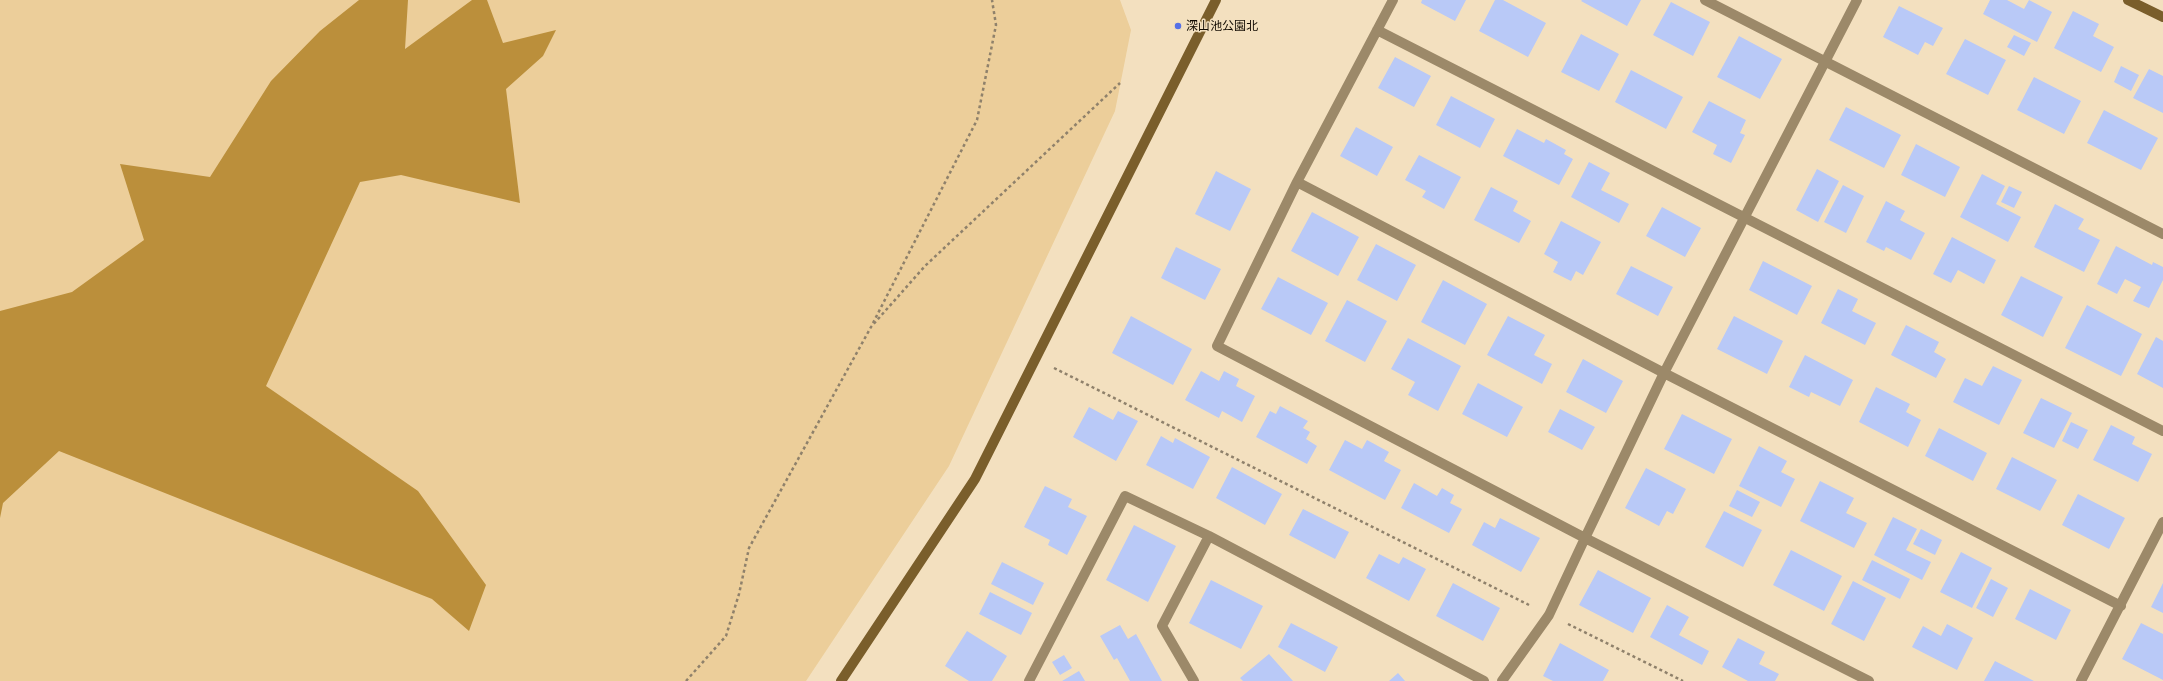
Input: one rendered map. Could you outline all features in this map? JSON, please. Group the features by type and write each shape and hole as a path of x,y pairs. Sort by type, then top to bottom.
{"street":[{"path":"841,681 975,479 1216,0"},
{"path":"1393,0 1297,182 1216,346 1585,538 1869,681"},
{"path":"1705,0 2163,234"},
{"path":"1502,681 1549,615 1664,373 1857,0"},
{"path":"2128,0 2163,17"},
{"path":"1377,30 2163,431"},
{"path":"1297,182 1664,373 2121,606"},
{"path":"1029,681 1125,496 1209,536 1484,681"},
{"path":"2081,681 2163,522"},
{"path":"1194,681 1162,626 1209,536"}],"path":[{"path":"686,681 726,636 739,594 749,548 871,327 977,120 996,25 992,0"},
{"path":"871,327 925,266 1120,83"},
{"path":"1036,359 1683,681"}],"shaded area":[{"path":"0,0 1120,0 1131,30 1115,111 949,466 806,681 0,681"},
{"path":"359,0 408,0 405,49 472,0 487,0 503,43 556,30 543,56 506,89 520,203 401,175 360,182 266,386 418,491 486,585 469,631 432,599 59,451 3,503 0,518 0,311 72,292 144,240 120,164 210,177 271,81 320,31"}],"building":[{"path":"1422,0 1466,0 1455,21 1421,3"},
{"path":"1495,0 1503,0 1546,23 1528,57 1479,31"},
{"path":"1641,0 1627,26 1581,1"},
{"path":"1990,0 2007,0 2024,9 2029,0 2052,12 2037,42 1983,14"},
{"path":"1671,2 1710,22 1693,56 1653,35"},
{"path":"1899,6 1943,28 1933,46 1925,42 1918,55 1883,37"},
{"path":"2073,11 2099,24 2093,36 2114,47 2101,72 2054,48"},
{"path":"1581,34 1619,54 1599,91 1561,72"},
{"path":"2014,35 2031,43 2024,56 2007,47"},
{"path":"1739,36 1782,59 1760,99 1717,77"},
{"path":"1965,39 2006,60 1988,95 1946,74"},
{"path":"1395,57 1431,76 1414,107 1378,88"},
{"path":"2121,66 2139,75 2131,91 2114,82"},
{"path":"2149,69 2163,76 2163,113 2133,98"},
{"path":"1631,70 1683,97 1666,129 1615,102"},
{"path":"2034,77 2081,101 2064,134 2017,110"},
{"path":"1451,96 1495,119 1480,148 1436,125"},
{"path":"1709,101 1746,120 1740,133 1745,135 1731,163 1713,154 1717,145 1692,132"},
{"path":"1846,107 1901,135 1884,168 1829,140"},
{"path":"2104,110 2158,138 2141,170 2087,143"},
{"path":"1356,127 1393,147 1377,176 1340,156"},
{"path":"1517,129 1544,143 1546,139 1566,150 1564,154 1573,159 1559,185 1503,156"},
{"path":"1916,144 1960,167 1945,197 1901,175"},
{"path":"1419,155 1461,177 1444,209 1422,197 1426,191 1405,180"},
{"path":"1589,162 1610,173 1601,190 1629,204 1619,223 1571,197"},
{"path":"1817,169 1839,181 1818,222 1796,210"},
{"path":"1216,171 1251,189 1230,231 1195,214"},
{"path":"1982,174 2005,186 1996,204 2021,217 2008,242 1960,217"},
{"path":"1843,185 1864,196 1846,233 1824,222"},
{"path":"2009,186 2022,192 2014,208 2001,202"},
{"path":"1491,187 1518,201 1513,211 1531,221 1519,243 1474,220"},
{"path":"1886,201 1905,211 1900,220 1925,233 1911,260 1886,247 1884,251 1866,242"},
{"path":"2055,204 2084,219 2078,229 2100,240 2084,272 2034,247"},
{"path":"1662,207 1701,228 1685,257 1646,236"},
{"path":"1312,212 1359,237 1338,276 1291,251"},
{"path":"1561,221 1601,242 1583,275 1576,271 1571,281 1553,272 1558,262 1544,254"},
{"path":"1952,237 1996,260 1984,284 1958,270 1951,283 1933,274"},
{"path":"1376,244 1416,265 1397,301 1357,280"},
{"path":"2116,246 2152,265 2153,262 2163,267 2163,280 2149,308 2133,301 2141,287 2125,279 2117,294 2097,284"},
{"path":"1176,247 1221,269 1205,300 1161,278"},
{"path":"1763,261 1812,286 1797,315 1749,290"},
{"path":"1631,266 1673,287 1658,316 1616,294"},
{"path":"2021,276 2063,297 2043,337 2001,315"},
{"path":"1278,277 1328,303 1311,335 1261,309"},
{"path":"1443,280 1487,304 1465,345 1421,322"},
{"path":"1838,289 1858,299 1852,311 1876,323 1865,345 1821,323"},
{"path":"1347,300 1387,321 1365,362 1325,341"},
{"path":"2087,305 2142,334 2121,376 2065,348"},
{"path":"1131,316 1192,349 1173,385 1112,353"},
{"path":"1508,316 1545,335 1534,355 1552,364 1542,384 1487,355"},
{"path":"1734,316 1783,341 1767,374 1717,349"},
{"path":"1906,325 1939,342 1934,352 1946,359 1936,378 1891,355"},
{"path":"2156,337 2163,341 2163,388 2137,374"},
{"path":"1408,338 1461,366 1438,411 1408,395 1415,382 1391,369"},
{"path":"1805,355 1853,380 1840,406 1811,392 1809,397 1789,387"},
{"path":"1583,359 1623,381 1606,413 1566,392"},
{"path":"1993,366 2022,380 1999,425 1953,402 1965,378 1982,386"},
{"path":"1201,371 1219,381 1224,371 1239,379 1236,386 1255,396 1242,422 1222,411 1219,418 1185,400"},
{"path":"1478,383 1523,407 1507,437 1462,414"},
{"path":"1876,387 1910,404 1906,412 1921,420 1908,447 1859,422"},
{"path":"2041,398 2072,413 2054,448 2023,433"},
{"path":"1280,406 1308,421 1303,428 1310,432 1306,439 1317,446 1307,464 1256,437 1270,411 1276,414"},
{"path":"1089,407 1113,420 1118,411 1138,421 1116,461 1073,437"},
{"path":"1560,409 1595,427 1582,450 1548,432"},
{"path":"1682,414 1732,439 1714,474 1664,449"},
{"path":"2071,422 2088,430 2078,449 2062,441"},
{"path":"2111,425 2135,437 2132,444 2152,454 2138,482 2093,460"},
{"path":"1939,428 1987,453 1973,481 1925,456"},
{"path":"1161,436 1173,443 1175,438 1210,457 1193,489 1146,465"},
{"path":"1345,440 1362,449 1367,440 1389,452 1384,461 1401,470 1385,500 1329,470"},
{"path":"1759,446 1787,461 1781,472 1795,479 1781,507 1739,486"},
{"path":"2012,457 2057,480 2040,511 1996,489"},
{"path":"1232,467 1282,494 1265,525 1216,498"},
{"path":"1646,468 1686,489 1673,514 1667,511 1659,526 1625,508"},
{"path":"1820,481 1854,498 1846,513 1867,523 1854,548 1800,521"},
{"path":"1414,483 1437,496 1442,488 1454,495 1450,503 1462,509 1449,533 1401,508"},
{"path":"1045,486 1072,499 1068,507 1087,516 1067,555 1048,545 1050,540 1024,527"},
{"path":"1737,490 1760,502 1752,517 1729,506"},
{"path":"2078,494 2125,518 2109,549 2062,525"},
{"path":"1303,509 1349,532 1335,559 1289,535"},
{"path":"1724,511 1762,530 1743,567 1705,547"},
{"path":"1893,517 1917,529 1906,550 1931,562 1922,580 1874,555"},
{"path":"1500,518 1540,538 1521,572 1472,545 1484,522 1495,528"},
{"path":"1134,525 1176,546 1148,602 1106,580"},
{"path":"1921,529 1942,540 1935,555 1913,544"},
{"path":"1791,550 1842,576 1824,611 1773,585"},
{"path":"1961,552 1992,568 1972,608 1940,592"},
{"path":"1379,554 1399,564 1403,557 1426,569 1409,601 1366,578"},
{"path":"1872,560 1910,579 1900,599 1862,580"},
{"path":"1002,562 1044,583 1033,605 991,584"},
{"path":"1598,570 1651,598 1633,633 1579,605"},
{"path":"1991,579 2008,588 1993,617 1976,608"},
{"path":"1211,580 1263,606 1241,649 1189,623"},
{"path":"1853,581 1886,598 1864,641 1831,624"},
{"path":"1453,583 1500,608 1483,641 1436,616"},
{"path":"2163,583 2163,613 2151,607"},
{"path":"2030,589 2071,610 2056,640 2015,619"},
{"path":"990,592 1032,613 1021,635 979,614"},
{"path":"1667,605 1689,617 1679,635 1709,651 1702,665 1650,637"},
{"path":"1291,623 1338,647 1325,672 1278,647"},
{"path":"2141,623 2163,634 2163,680 2122,659"},
{"path":"1947,624 1973,638 1957,670 1912,647 1923,626 1941,636"},
{"path":"1120,625 1128,639 1136,634 1162,681 1130,681 1117,658 1114,660 1100,636"},
{"path":"967,631 1007,656 992,681 969,681 945,666"},
{"path":"1738,638 1765,652 1759,664 1779,674 1775,681 1748,681 1722,667"},
{"path":"1560,643 1609,670 1603,681 1553,681 1543,676"},
{"path":"1269,654 1293,681 1243,681 1240,678"},
{"path":"1064,655 1072,668 1060,675 1052,662"},
{"path":"1995,661 2034,681 1984,681"},
{"path":"1079,671 1085,681 1062,681"},
{"path":"1398,673 1405,681 1389,681"}],"place":[{"name":"深山池公園北","path":"1178,26"}]}
